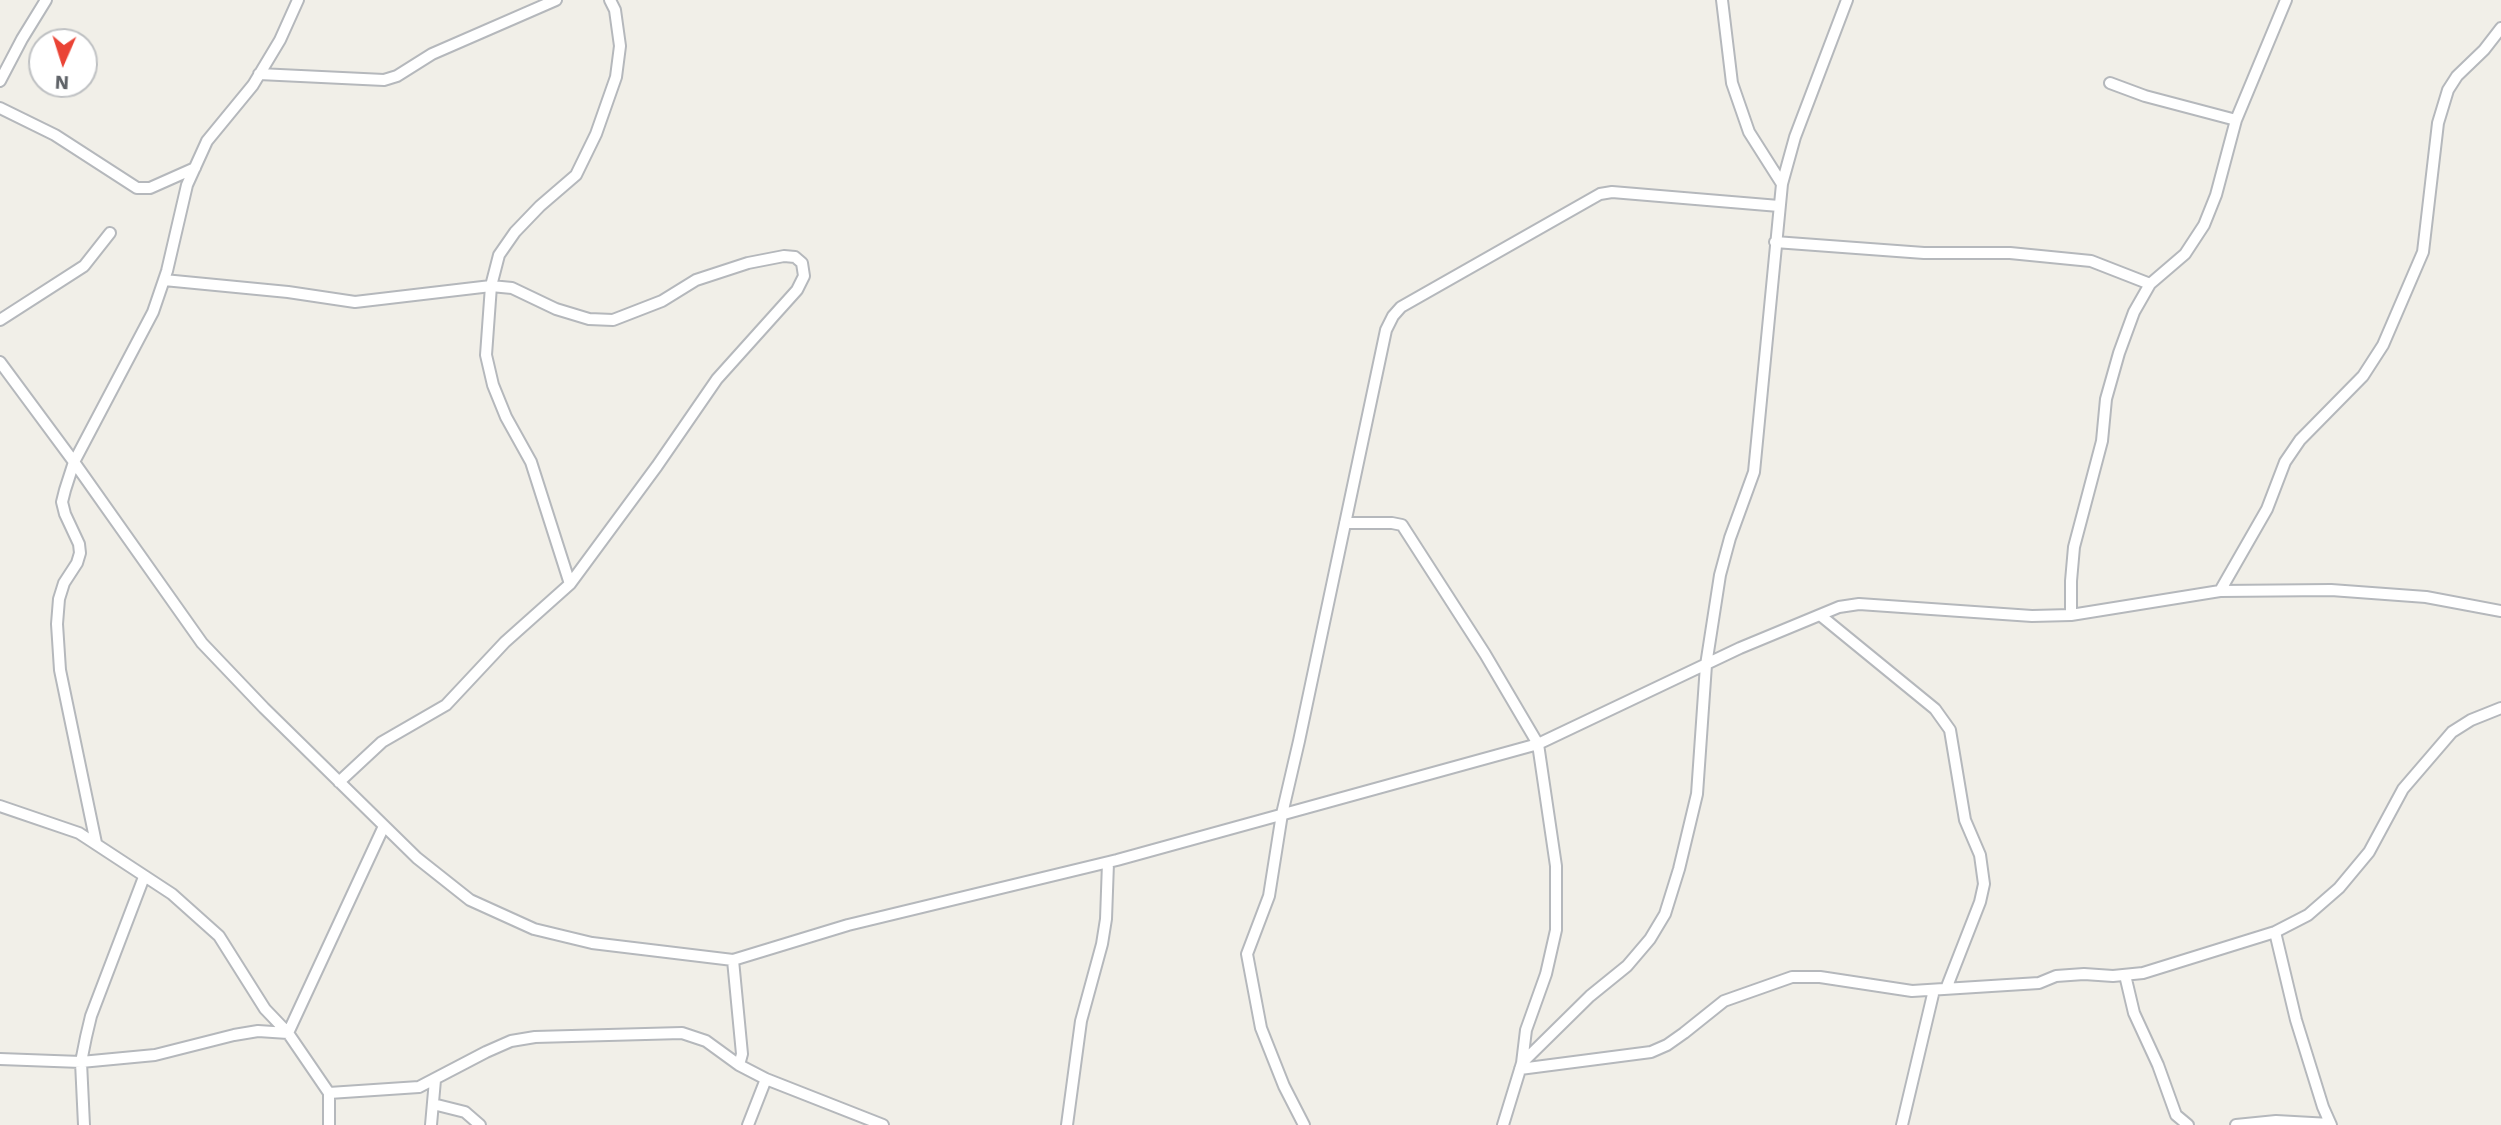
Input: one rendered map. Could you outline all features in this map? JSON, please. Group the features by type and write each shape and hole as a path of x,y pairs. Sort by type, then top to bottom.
{"street":[{"path":"0,81 22,38 46,0"},
{"path":"96,843 60,670 57,624 59,599 80,553 62,502 74,462 153,312 164,280 187,185 207,141 259,74 280,40 299,0"},
{"path":"259,74 384,80 397,76 432,54 556,0"},
{"path":"570,584 531,462 506,416 493,385 486,355 491,286 499,255 523,223 576,175 596,134 615,77 620,46 615,10 610,0"},
{"path":"1722,0 1731,83 1749,132 1782,184"},
{"path":"1521,1066 1590,996 1627,966 1650,939 1665,914 1679,869 1696,794 1706,665 1720,575 1730,538 1754,472 1782,184 1795,137 1847,0"},
{"path":"2071,615 2070,580 2074,547 2102,441 2106,399 2134,312 2150,284 2185,254 2204,225 2216,195 2236,120 2286,0"},
{"path":"2220,591 2267,509 2285,462 2300,440 2363,376 2383,345 2423,253 2438,123 2448,90 2456,76 2484,50 2501,28"},
{"path":"2110,83 2145,96 2236,120"},
{"path":"0,108 55,135 137,188 150,188 195,168"},
{"path":"1304,1125 1284,1086 1261,1028 1247,962 1251,943 1269,896 1282,814 1386,330 1392,317 1402,307 1600,194 1612,192 1779,206"},
{"path":"0,320 84,266 110,233"},
{"path":"1775,242 1924,253 2010,253 2091,261 2150,284"},
{"path":"164,280 288,292 355,302 491,286 512,288 556,309 589,319 613,320 662,301 696,280 748,263 784,256 795,257 802,263 804,276 797,290 717,379 570,584 505,642 446,705 382,742 339,782"},
{"path":"0,362 202,643 417,859 470,901 534,929 592,943 733,960 848,925 1108,863 1538,744 1706,665 1839,607 1859,604 2032,616 2071,615 2220,591 2331,590 2426,597 2501,611"},
{"path":"1345,523 1402,525 1485,654 1538,744 1556,866 1556,930 1546,974 1526,1030 1521,1066 1503,1125"},
{"path":"1820,615 1935,709 1950,730 1965,820 1980,855 1984,884 1980,902 1946,989"},
{"path":"1521,1066 1651,1052 1667,1045 1724,1001 1792,978 1820,977 1912,991 2039,982 2056,976 2143,974 2275,932 2308,915 2339,888 2369,852 2403,789 2452,732 2470,720 2501,708"},
{"path":"0,806 79,833 96,843 172,894 219,936 265,1009 288,1033 328,1093 329,1125"},
{"path":"288,1033 384,826"},
{"path":"1067,1125 1081,1021 1106,919 1108,863"},
{"path":"84,1125 81,1062 91,1016 144,877"},
{"path":"2235,1125 2276,1121 2330,1125 2296,1020 2275,932"},
{"path":"733,960 742,1054 739,1065"},
{"path":"2125,975 2134,1013 2158,1065 2176,1115 2188,1125"},
{"path":"1902,1125 1934,990"},
{"path":"0,1059 81,1062 155,1055 258,1031 288,1033"},
{"path":"328,1093 419,1087 511,1041 535,1037 682,1033 706,1041 739,1065 766,1079 883,1125"},
{"path":"748,1125 766,1079"},
{"path":"431,1125 435,1080"},
{"path":"433,1104 465,1112 480,1125"}]}
